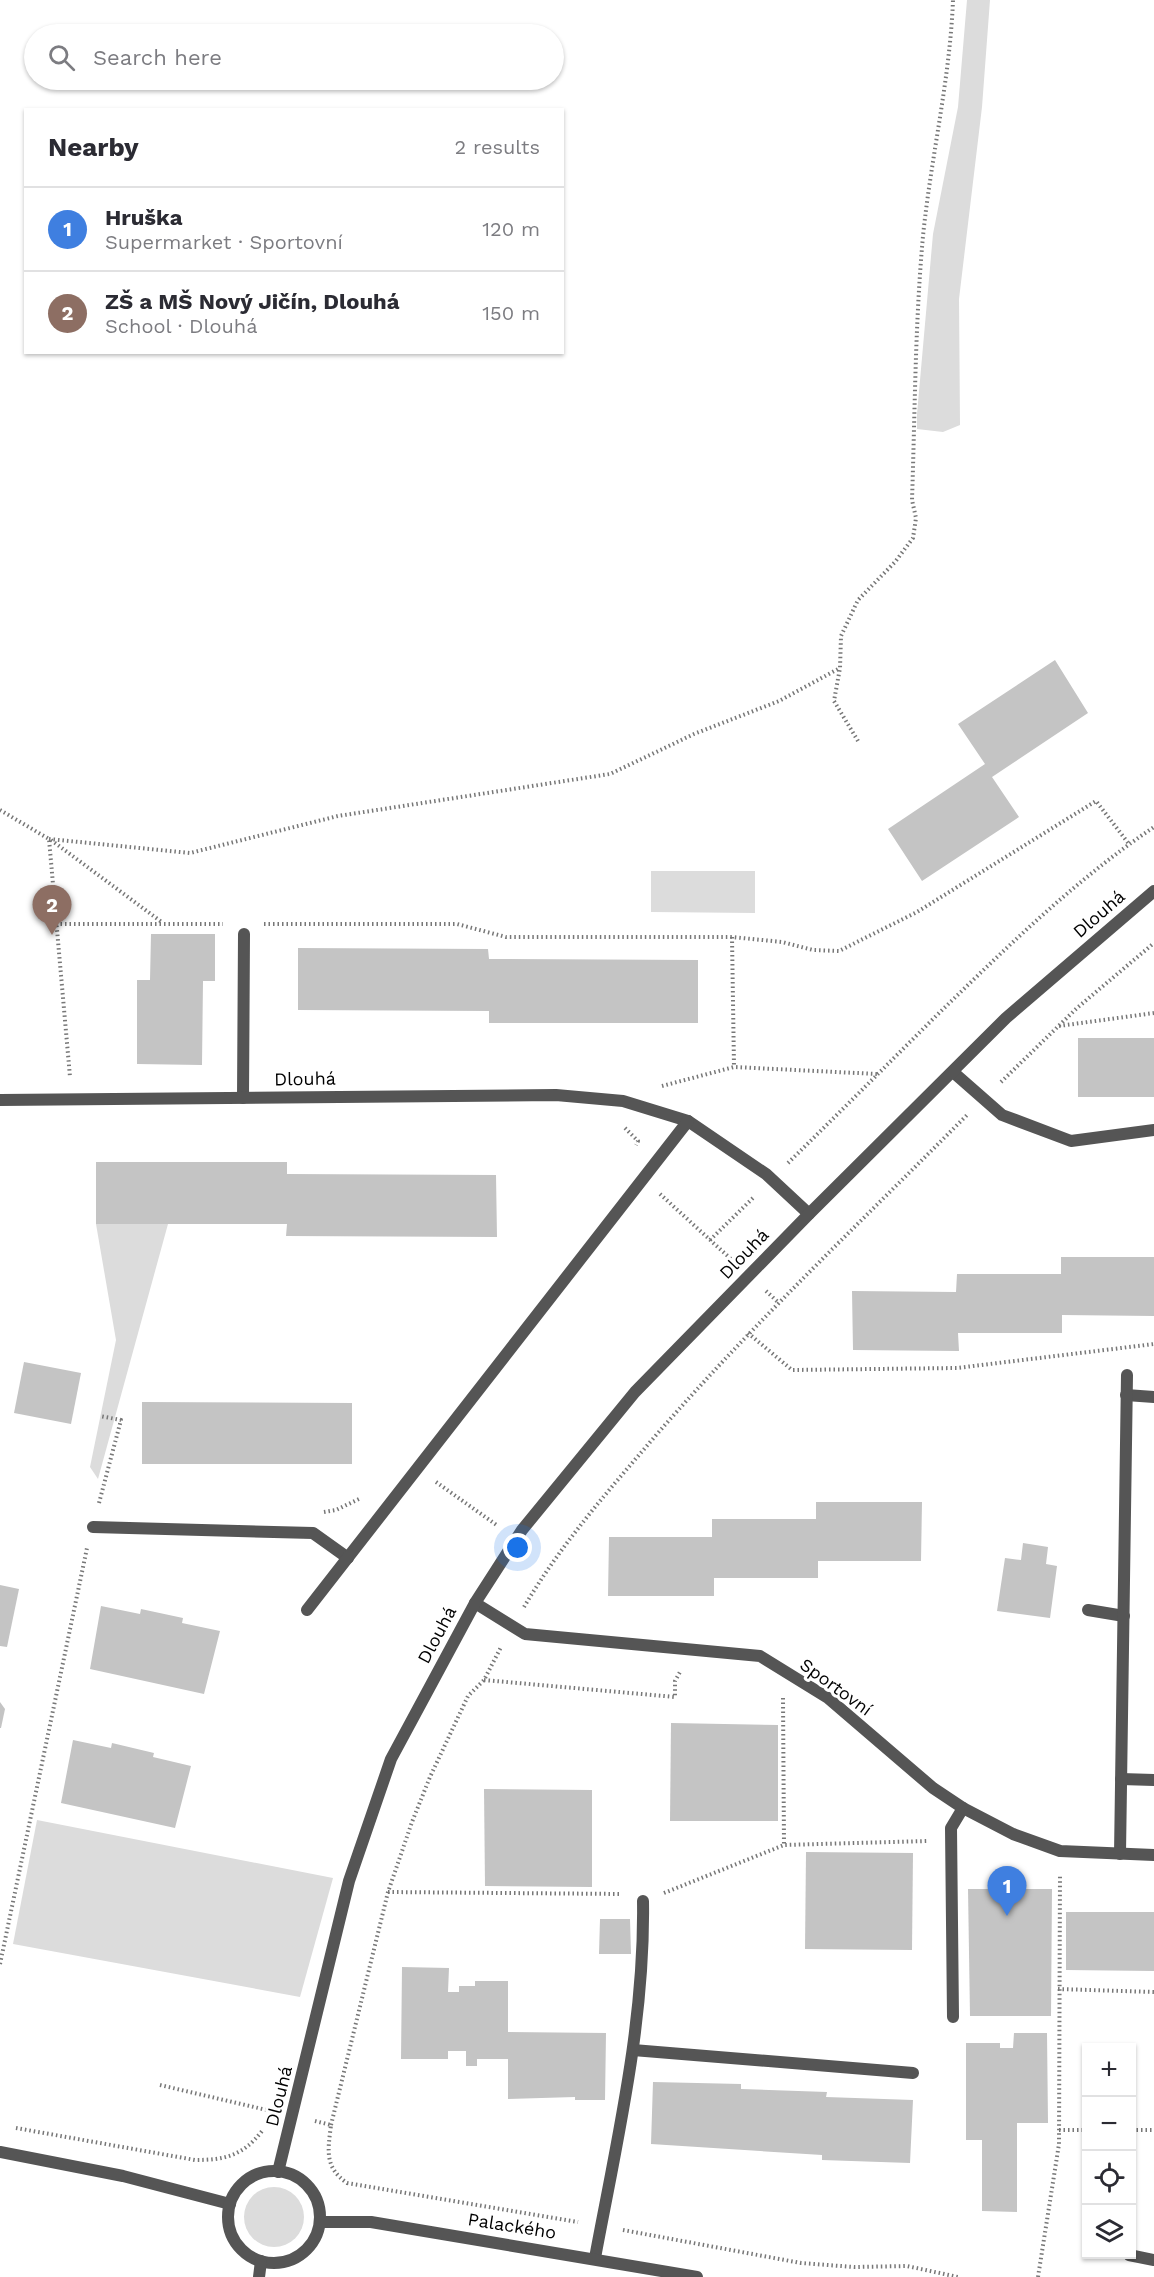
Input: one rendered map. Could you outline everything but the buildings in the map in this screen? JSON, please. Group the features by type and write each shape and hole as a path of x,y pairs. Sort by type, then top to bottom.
{"street":[{"name":"Dlouhá","path":"278,2172 349,1881 391,1759 475,1603 522,1530 635,1392 748,1275 1006,1018 1154,891"},
{"path":"243,1098 244,934"},
{"path":"952,1072 1002,1115 1071,1141 1154,1130"},
{"name":"Dlouhá","path":"0,1100 556,1095 623,1101 688,1121 772,1179 809,1214"},
{"path":"307,1610 688,1121"},
{"path":"1120,1854 1127,1375"},
{"path":"1126,1395 1154,1396"},
{"path":"93,1527 313,1533 348,1558"},
{"name":"Sportovní","path":"475,1603 525,1634 760,1656 828,1698 933,1788 963,1808 1013,1834 1060,1851 1154,1855"},
{"path":"1088,1610 1124,1616"},
{"path":"1122,1779 1154,1780"},
{"path":"953,2016 951,1828 963,1808"},
{"path":"595,2258 633,2050 644,1948 644,1901"},
{"path":"633,2050 913,2073"},
{"path":"0,2152 123,2176 230,2205"},
{"path":"278,2172 296,2177 309,2188 318,2204 320,2222 315,2239 304,2253 279,2263 261,2261 245,2253 234,2239 228,2222 230,2205 238,2188 252,2177 278,2172"},
{"name":"Palackého","path":"320,2222 371,2222 697,2277"},
{"path":"1136,2256 1154,2259"},
{"path":"259,2277 261,2261"}],"path":[{"path":"858,741 834,701 840,668 841,636 858,600 895,562 913,538 916,518 912,500 914,365 923,246 953,0"},
{"path":"49,839 190,853 338,816 610,774 694,734 779,701 840,668"},
{"path":"256,924 457,924 506,937 732,937 782,942 813,950 839,951 917,912 1096,801 1129,844"},
{"path":"0,810 49,839 163,924"},
{"path":"710,1240 1001,953 1129,844 1154,827"},
{"path":"49,839 72,1099"},
{"path":"56,924 233,924"},
{"path":"732,937 734,1067"},
{"path":"958,2277 907,2266 854,2267 801,2263 347,2183 334,2174 328,2161 331,2125 388,1892 429,1777 468,1696 484,1680 513,1626 551,1564 594,1508 698,1386 748,1333 1058,1026 1154,943"},
{"path":"1058,1026 1154,1013"},
{"path":"623,1101 660,1087 734,1067 878,1074"},
{"path":"620,1125 638,1141 626,1163 779,1303"},
{"path":"748,1333 792,1370 957,1368 1154,1344"},
{"path":"0,1964 79,1581 121,1420 100,1416"},
{"path":"430,1477 501,1528"},
{"path":"320,1512 336,1510 369,1494"},
{"path":"484,1680 675,1696 677,1675 686,1671"},
{"path":"784,1845 783,1694 789,1697"},
{"path":"659,1894 784,1845 951,1841"},
{"path":"1038,2277 1059,2130 1058,1989 1061,1873 1050,1870"},
{"path":"388,1892 631,1894"},
{"path":"1058,1989 1154,1992"},
{"path":"160,2085 331,2125"},
{"path":"267,2120 271,2111"},
{"path":"11,2127 195,2160 222,2160 242,2150 264,2128"},
{"path":"1059,2130 1082,2130"},
{"path":"1136,2130 1154,2130"}],"shaded area":[{"path":"967,0 990,0 982,107 959,299 960,425 943,432 917,429 917,414 933,234 958,107"},
{"path":"651,871 755,871 755,913 651,912"},
{"path":"96,1224 168,1224 98,1479 90,1467 116,1340"},
{"path":"37,1820 333,1878 300,1997 13,1944"},
{"path":"268,2187 280,2187 291,2192 299,2200 304,2217 302,2229 291,2242 280,2247 268,2247 257,2242 249,2234 244,2223 244,2211 249,2200 257,2192"}],"place":[{"name":"ZŠ a MŠ Nový Jičín, Dlouhá","path":"52,935"},
{"name":"Hruška","path":"1007,1916"}]}
